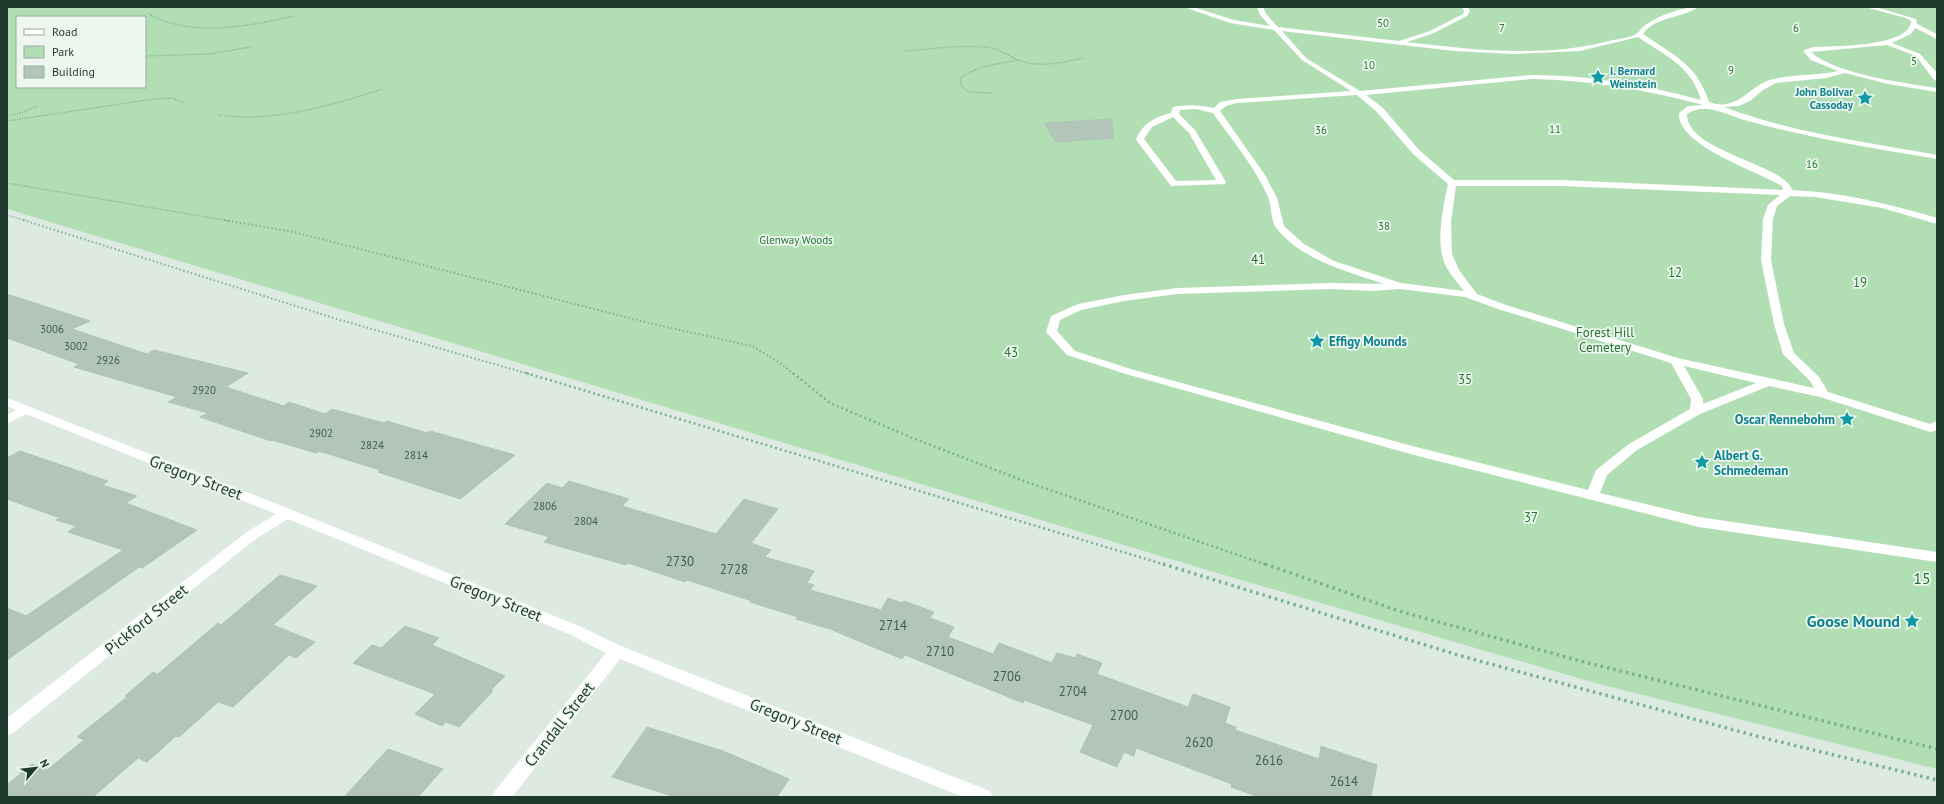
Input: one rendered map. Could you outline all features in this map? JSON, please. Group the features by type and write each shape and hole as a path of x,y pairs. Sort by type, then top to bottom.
{"street":[{"path":"1187,7 1239,23 1276,29 1448,48 1513,52 1571,50 1639,35 1640,31 1652,24 1695,7"},
{"path":"1260,7 1263,15 1304,59 1359,92 1380,110 1416,152 1452,183 1560,183 1815,194 1849,198 1909,212 1937,221"},
{"path":"1399,42 1432,32 1465,15 1467,11 1465,7"},
{"path":"1868,7 1908,17 1914,20 1914,24 1937,37"},
{"path":"1914,24 1909,32 1887,43 1814,49 1806,51 1815,60 1846,71 1901,84 1937,90"},
{"path":"1432,32 1433,38 1448,48"},
{"path":"1639,35 1653,46 1676,59 1696,75 1706,103"},
{"path":"1887,43 1918,55 1937,78"},
{"path":"1788,193 1786,185 1774,177 1725,154 1702,141 1688,130 1682,120 1683,113 1691,108 1717,107 1742,102 1760,88 1774,81 1826,76 1846,71"},
{"path":"1216,111 1223,104 1237,101 1359,92 1505,78 1560,76 1607,81 1706,103 1748,119 1809,135 1937,157"},
{"path":"1175,114 1176,109 1185,107 1200,106 1216,111 1261,175 1273,198 1280,228 1300,246 1330,263 1400,286 1474,297 1675,361 1823,394 1935,429"},
{"path":"1175,114 1192,132 1222,182 1174,184 1140,139 1142,131 1151,123 1160,118 1175,114"},
{"path":"1452,183 1449,195 1446,232 1449,261 1474,297"},
{"path":"1788,193 1773,205 1768,219 1766,260 1779,324 1789,354 1815,379 1823,394"},
{"path":"1400,286 1372,288 1331,286 1233,288 1177,291 1124,298 1078,307 1055,318 1051,332 1071,353 1130,372 1414,451 1699,522 1937,557"},
{"path":"1675,361 1698,399 1696,411"},
{"path":"1593,495 1601,473 1627,451 1696,411 1769,382"},
{"name":"Gregory Street","path":"7,402 175,470 287,513 574,630 617,651 984,797"},
{"path":"7,420 26,409"},
{"name":"Pickford Street","path":"7,728 240,545 287,513"},
{"name":"Crandall Street","path":"500,797 617,651"}],"path":[{"path":"149,14 156,20 168,24 193,28 261,23 294,16"},
{"path":"146,56 209,54 251,47"},
{"path":"905,51 961,47 991,48 1001,50 1019,60"},
{"path":"992,93 968,92 961,85 961,76 976,70 1019,60 1046,63 1084,58"},
{"path":"219,115 229,118 244,118 281,113 324,105 383,89"},
{"path":"7,121 154,99 172,98 183,102"},
{"path":"7,116 24,112 37,106"},
{"path":"7,183 294,232 653,324 752,346 780,363 830,403 915,439 1024,481 1399,611 1584,662 1937,748"},
{"path":"7,215 337,319 595,393 1202,576 1461,656 1760,737 1937,780"}],"green space":[{"name":"Forest Hill Cemetery","path":"7,7 1937,7 1937,769 1599,684 1207,570 7,209"}],"building":[{"path":"1112,119 1113,138 1056,142 1044,123"},
{"path":"7,294 90,321 72,329 147,354 154,350 248,373 226,387 284,406 289,402 325,414 332,409 384,423 387,421 427,433 430,431 515,455 460,499 378,472 380,470 319,451 316,453 272,440 271,441 200,417 208,413 168,402 177,397 74,367 79,364 7,338"},
{"path":"20,451 108,481 102,485 137,496 126,503 197,530 142,568 139,567 7,660 7,608 26,616 123,550 68,532 76,526 56,520 60,518 7,499 7,458"},
{"path":"569,481 629,499 622,506 716,534 744,499 778,509 751,543 771,550 765,557 814,571 807,583 814,585 810,590 881,610 888,598 902,603 904,601 934,612 930,618 954,627 948,637 993,654 999,643 1052,663 1057,653 1075,658 1077,654 1102,663 1097,674 1188,707 1193,694 1230,707 1225,723 1236,727 1235,730 1319,759 1321,746 1377,765 1371,797 1259,797 1231,787 1232,784 1136,748 1134,756 1124,752 1117,767 1080,752 1093,725 1024,700 1023,703 905,655 902,659 830,629 796,619 798,617 750,602 752,601 687,580 685,582 628,563 626,565 544,542 549,537 505,524 547,483 562,488"},
{"path":"280,575 317,586 273,625 315,642 296,658 289,655 233,707 218,702 179,737 176,736 147,762 138,758 93,797 7,797 7,785 32,764 47,770 84,740 77,737 127,697 125,696 153,672 158,674 218,623 221,625"},
{"path":"405,626 439,638 432,645 505,676 459,727 446,722 442,726 415,714 435,694 353,663 372,645 381,648"},
{"path":"647,727 723,751 789,779 777,797 675,797 612,777"},
{"path":"388,749 443,769 418,797 344,797"}],"place":[{"name":"I. Bernard Weinstein","path":"1598,77"},
{"name":"John Bolivar Cassoday","path":"1865,98"},
{"name":"Effigy Mounds","path":"1317,341"},
{"name":"Oscar Rennebohm","path":"1847,419"},
{"name":"Albert G. Schmedeman","path":"1702,462"},
{"name":"Goose Mound","path":"1912,621"}],"park label":[{"name":"50","path":"1383,23"},
{"name":"7","path":"1502,28"},
{"name":"6","path":"1796,28"},
{"name":"5","path":"1914,61"},
{"name":"10","path":"1369,65"},
{"name":"9","path":"1731,70"},
{"name":"11","path":"1555,129"},
{"name":"36","path":"1321,130"},
{"name":"16","path":"1812,164"},
{"name":"38","path":"1384,226"},
{"name":"Glenway Woods","path":"796,240"},
{"name":"41","path":"1258,259"},
{"name":"12","path":"1675,272"},
{"name":"19","path":"1860,282"},
{"name":"43","path":"1011,352"},
{"name":"35","path":"1465,379"},
{"name":"37","path":"1531,517"},
{"name":"15","path":"1922,578"}]}
